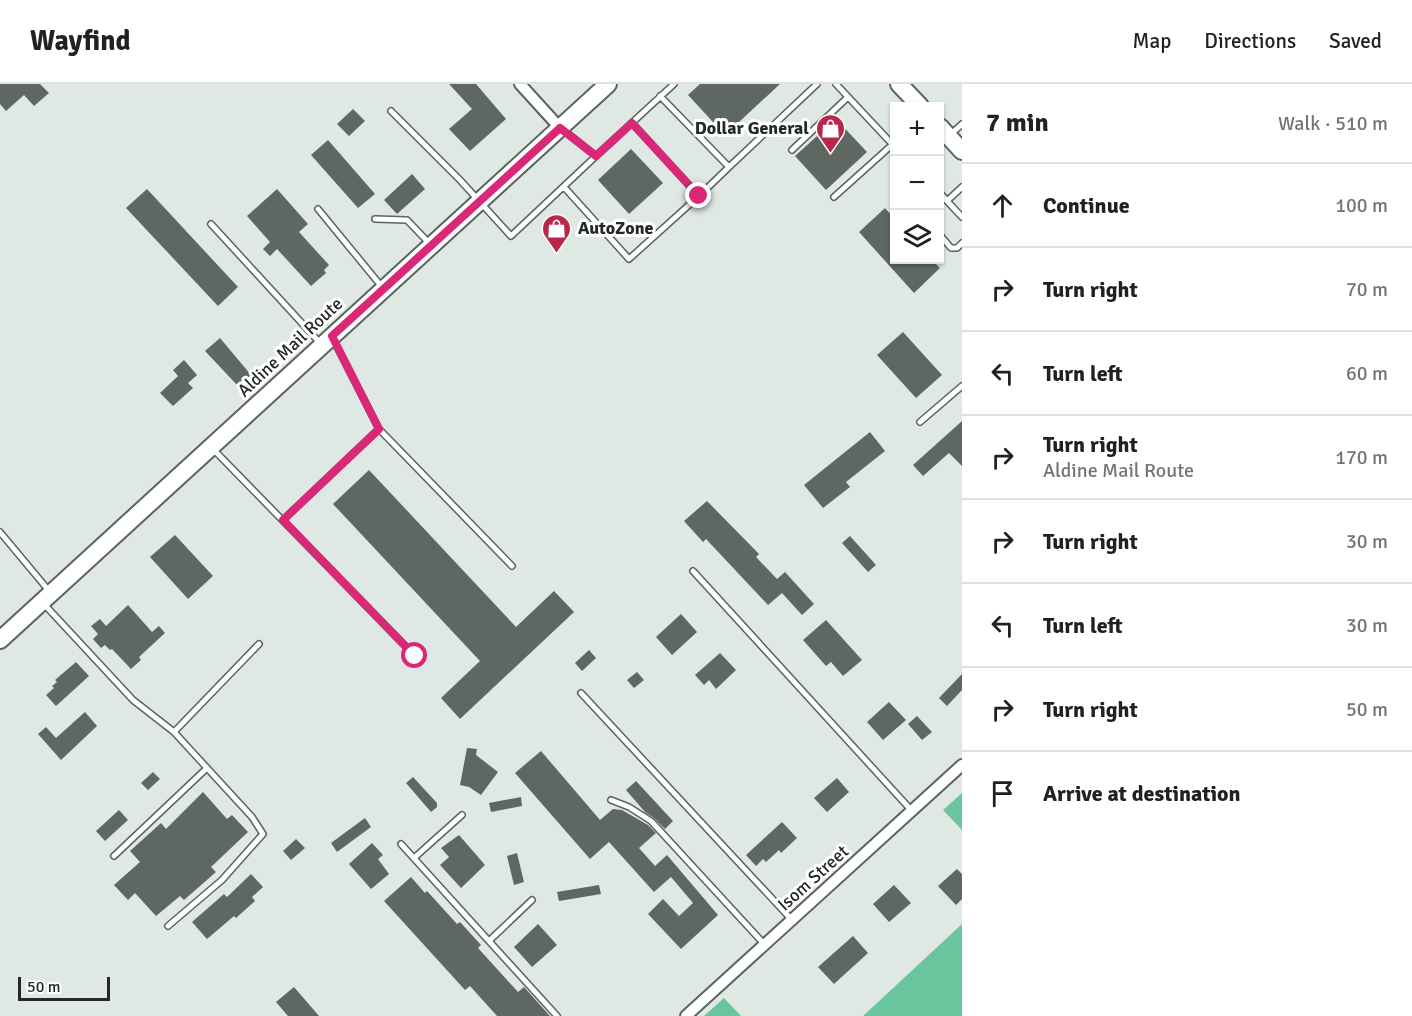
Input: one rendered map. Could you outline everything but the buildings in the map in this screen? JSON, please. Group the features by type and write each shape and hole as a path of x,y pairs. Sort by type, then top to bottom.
{"main road":[{"name":"Aldine Mail Route","path":"0,640 608,84"},
{"path":"899,84 916,102"},
{"path":"944,135 962,151"}],"street":[{"path":"520,84 560,128"},
{"name":"Isom Street","path":"686,1016 962,765"}],"lane":[{"path":"662,84 668,90"},
{"path":"391,111 511,236 674,84"},
{"path":"564,187 629,259 817,84"},
{"path":"836,84 890,142"},
{"path":"660,96 729,167"},
{"path":"792,150 848,97"},
{"path":"632,123 699,196"},
{"path":"944,133 962,124"},
{"path":"560,128 596,156"},
{"path":"834,197 890,148"},
{"path":"947,201 962,187"},
{"path":"944,198 962,217"},
{"path":"318,209 383,288"},
{"path":"375,219 407,220 431,245"},
{"path":"211,224 327,340 379,429 512,566"},
{"path":"944,240 951,248 957,248 962,243"},
{"path":"921,422 962,386"},
{"path":"283,520 379,429"},
{"path":"211,447 415,656"},
{"path":"0,532 46,598 133,700 174,732 252,817 263,834 222,880 168,926"},
{"path":"693,571 912,811"},
{"path":"174,732 259,644"},
{"path":"581,693 792,920"},
{"path":"114,856 207,768"},
{"path":"611,800 629,807 651,821 765,945"},
{"path":"414,858 462,815"},
{"path":"401,844 557,1016"},
{"path":"489,941 532,900"}],"green space":[{"path":"962,793 962,830 943,810"},
{"path":"962,924 962,1016 863,1016"},
{"path":"724,998 741,1016 704,1016"}],"place":[{"name":"Dollar General","path":"830,154"},
{"name":"AutoZone","path":"557,254"}],"route":[{"path":"415,656 283,520 379,429 332,336 560,128 596,156 632,123 699,196"}]}
